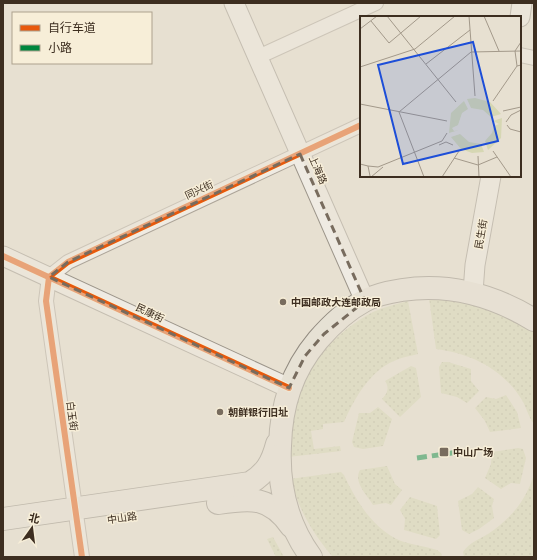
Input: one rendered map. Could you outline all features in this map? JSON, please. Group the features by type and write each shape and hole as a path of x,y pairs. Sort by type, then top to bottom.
{"main road":[{"name":"上海路","path":"234,3 365,301"},
{"path":"520,16 522,3"},
{"name":"民生街","path":"473,292 475,265 491,177"},
{"name":"民康街","path":"3,256 289,388"},
{"path":"311,557 283,515 268,504 240,492 269,468 281,428 289,388 306,356 324,334 346,313 365,301 389,292 418,288 442,288 473,292 497,300 534,320"},
{"path":"281,428 280,457 282,486 287,509 295,531"},
{"name":"中山路","path":"3,534 76,517 240,492"},
{"name":"中山路","path":"3,520 76,517"}],"street":[{"path":"258,57 376,3"},
{"path":"521,54 534,58"},
{"name":"同兴街","path":"49,277 68,262 360,125"},
{"name":"白玉街","path":"49,277 46,301 82,557"}],"highlighted area":[{"path":"300,154 365,301 324,334 305,356 289,388 49,277 68,262"}],"green space":[{"path":"429,298 475,301 526,324 534,331 534,424 520,397 504,378 494,370 472,358 436,349"},
{"path":"408,301 418,354 397,360 377,372 358,395 344,422 323,424 323,429 311,431 314,449 340,446 341,451 288,457 290,426 293,408 298,393 305,378 323,352 346,329 359,320 377,310"},
{"path":"442,362 448,362 471,369 471,381 479,391 467,403 457,397 441,393 439,367"},
{"path":"411,366 416,368 421,397 400,417 382,399 387,391 385,381"},
{"path":"506,395 517,412 521,428 490,432 485,421 475,408 486,397 496,399"},
{"path":"378,407 392,419 383,446 363,449 354,447 352,442 359,413 370,413"},
{"path":"518,448 523,449 526,458 520,484 511,483 501,489 485,478 491,464 492,452"},
{"path":"387,466 395,484 402,490 391,505 386,503 373,505 359,484 358,475 360,470"},
{"path":"341,472 366,513 382,529 401,541 437,550 441,553 442,557 333,557 317,537 306,519 290,479"},
{"path":"533,477 534,557 464,557 463,552 468,546 488,534 510,516 526,494"},
{"path":"478,487 494,499 492,506 494,518 469,534 462,530 458,501 472,494"},
{"path":"410,497 437,506 440,535 436,539 404,530 405,519 400,510"},
{"path":"273,537 284,557 276,557 267,539"}],"marked path":[{"path":"417,458 466,451"}],"cycle path":[{"path":"49,277 68,262 360,125"},
{"path":"3,256 289,388"},
{"path":"49,277 46,301 82,557"}],"place":[{"name":"中国邮政大连邮政局","path":"283,302"},
{"name":"朝鲜银行旧址","path":"220,412"},
{"name":"中山广场","path":"444,452"}]}
